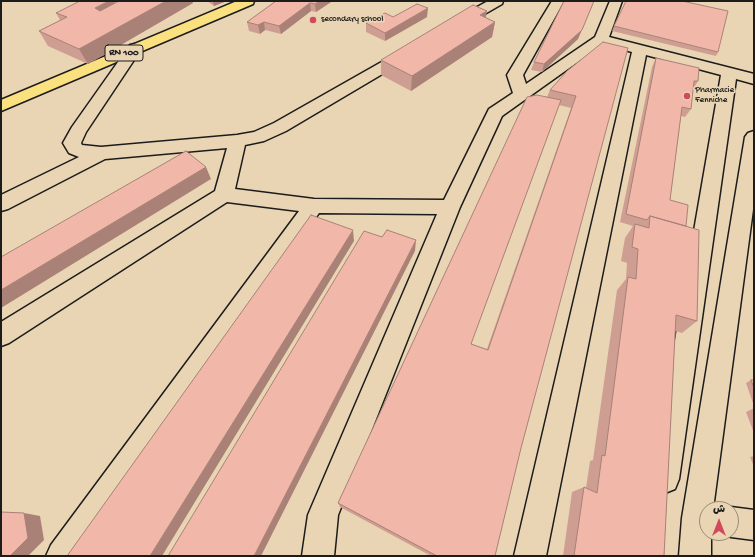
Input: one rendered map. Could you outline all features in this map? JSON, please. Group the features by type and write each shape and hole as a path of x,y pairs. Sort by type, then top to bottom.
{"main road":[{"name":"RN 100","path":"1,106 248,1"}],"street":[{"path":"443,32 497,1"},
{"path":"522,95 515,75 558,1"},
{"path":"318,556 323,515 450,207 495,112 522,95 601,39 616,1"},
{"path":"601,39 754,79"},
{"path":"135,48 72,143 75,149 84,152 100,153 236,141 258,137 280,127 416,48"},
{"path":"530,556 640,50"},
{"path":"663,497 729,72"},
{"path":"704,501 754,137"},
{"path":"224,194 236,141"},
{"path":"1,204 100,153"},
{"path":"1,335 224,194 314,206 450,207"},
{"path":"62,556 314,206"},
{"path":"739,523 754,525"},
{"path":"695,556 699,535"}],"building":[{"path":"80,1 109,1 95,8 100,11 119,1 166,1 79,49 39,31 67,17 56,13"},
{"path":"276,1 320,1 315,4 310,3 279,26 264,22 258,25 247,22"},
{"path":"564,1 594,1 582,30 544,64 534,62"},
{"path":"626,1 682,1 728,11 718,52 614,26"},
{"path":"417,4 428,8 385,33 366,23 385,13 393,17"},
{"path":"473,5 487,11 480,15 495,22 412,76 381,60"},
{"path":"603,42 628,48 521,448 495,556 437,556 338,503 527,97 537,95 561,100 471,344 488,350 576,96 550,90 567,71"},
{"path":"656,58 699,68 698,81 694,81 691,109 682,107 670,200 688,205 686,226 650,216 647,220 626,214"},
{"path":"186,151 206,167 1,290 1,257"},
{"path":"311,215 353,230 150,556 67,556"},
{"path":"650,216 699,230 697,321 676,315 664,556 574,556 584,487 597,493 602,455 605,456 628,277 636,279 638,249 632,247 635,224 649,228"},
{"path":"387,230 416,240 254,556 168,556 364,231 382,237"},
{"path":"751,380 754,380 754,388"},
{"path":"1,512 24,513 28,538 10,556 1,556"}],"place":[{"name":"secondary school","path":"313,20"},
{"name":"Pharmacie Fenniche","path":"687,96"}]}
